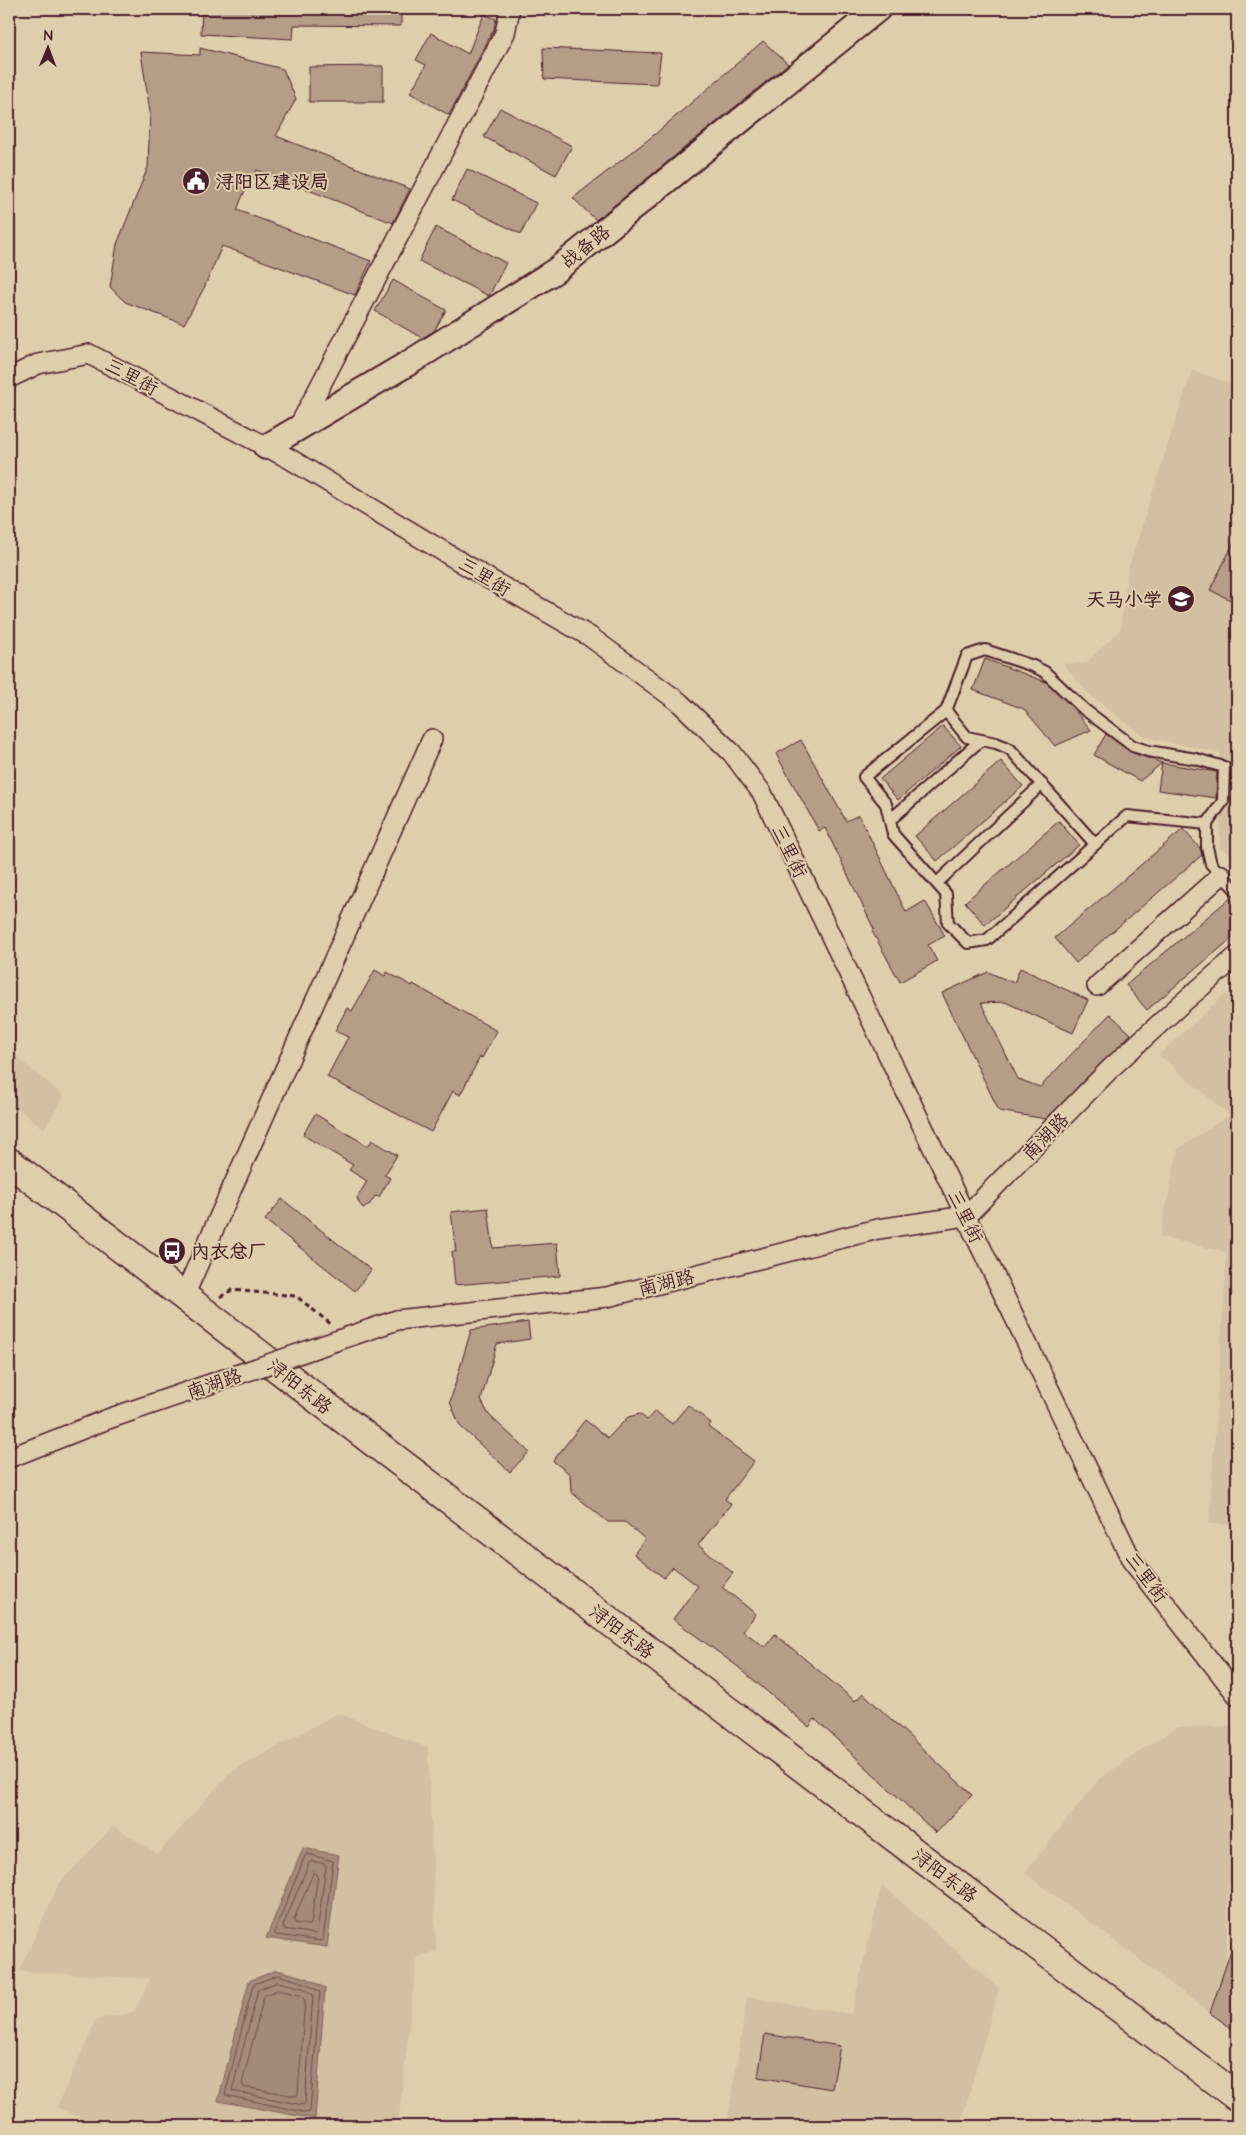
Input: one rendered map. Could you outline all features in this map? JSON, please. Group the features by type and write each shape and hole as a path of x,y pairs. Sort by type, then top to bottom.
{"main road":[{"name":"浔阳东路","path":"9,1162 1237,2097"}],"street":[{"path":"298,428 505,33 510,9"},
{"name":"战备路","path":"266,447 418,358 555,271 878,9"},
{"name":"三里街","path":"9,378 38,364 89,354 266,447 589,636 679,702 732,753 762,793 1132,1561 1237,1695"},
{"path":"192,1303 432,739"},
{"path":"1098,986 1221,875"},
{"name":"南湖路","path":"9,1458 108,1419 397,1320 608,1297 878,1229 966,1216 1111,1068 1237,956"}],"lane":[{"path":"1207,824 1127,816 987,940 968,943 948,922 946,894 893,834 886,804 864,777 946,711 967,656 985,650 1033,666 1045,672 1085,710 1133,746 1224,767 1223,802 1207,824 1207,847 1211,864 1237,891"},
{"path":"946,711 967,737 996,743 1010,749 1095,844"},
{"path":"890,820 981,740"},
{"path":"937,883 1042,784"}],"path":[{"path":"192,1303 232,1290 296,1296 347,1337"}],"shaded area":[{"name":"天马小学","path":"1192,370 1237,386 1237,860 1220,848 1220,753 1144,737 1087,692 1063,664 1086,663 1120,630 1128,569"},
{"path":"1226,993 1237,1008 1237,1524 1209,1524 1227,1252 1160,1237 1178,1149 1229,1115 1159,1055"},
{"path":"9,1051 64,1096 44,1129 9,1102"},
{"path":"338,1713 428,1748 436,1951 417,1957 398,2126 97,2126 57,2107 96,2020 134,2012 150,1979 19,1971 58,1885 113,1826 158,1854 229,1773"},
{"path":"1237,1726 1237,1882 1229,1882 1226,1966 1210,2013 1025,1873 1099,1779 1178,1727"},
{"path":"882,1885 999,1988 960,2126 727,2126 747,1997 851,2014"}],"water":[{"path":"303,1848 339,1855 327,1947 266,1938"},
{"path":"277,1970 307,1978 325,1988 315,2119 218,2101 249,1981"}],"building":[{"path":"202,9 401,9 401,26 294,25 293,39 201,34"},
{"path":"484,14 496,19 494,29 449,115 410,93 426,65 416,60 431,33 468,54"},
{"path":"763,41 788,64 596,220 573,198 654,135"},
{"name":"浔阳区建设局","path":"200,48 283,69 296,99 276,136 410,189 393,223 257,170 243,195 237,210 371,261 355,295 222,246 204,288 184,324 125,302 110,287 117,244 148,167 150,112 141,52 200,55"},
{"path":"543,48 661,53 657,84 544,79"},
{"path":"383,66 383,102 309,102 309,67"},
{"path":"500,108 572,146 556,175 484,137"},
{"path":"467,169 536,203 521,234 452,200"},
{"path":"436,227 506,263 489,296 419,261"},
{"path":"393,280 446,310 434,331 422,338 375,311"},
{"path":"1237,536 1237,603 1210,590"},
{"path":"985,659 1046,682 1071,706 1091,730 1055,746 1024,709 973,690"},
{"path":"943,726 961,746 898,800 880,779"},
{"path":"1106,734 1131,752 1162,763 1140,781 1094,755"},
{"path":"801,740 846,821 859,815 906,912 925,901 945,936 928,945 937,961 900,982 872,931 874,929 825,828 819,831 776,754"},
{"path":"1001,761 1023,786 937,861 915,836"},
{"path":"1162,763 1217,772 1216,798 1158,790"},
{"path":"1231,772 1237,773 1237,801 1230,800"},
{"path":"1059,821 1079,845 985,925 965,902"},
{"path":"1183,829 1200,848 1202,855 1076,963 1055,938"},
{"path":"1230,898 1237,906 1237,934 1147,1010 1126,985"},
{"path":"1020,968 1088,1000 1073,1033 1005,1002 981,1003 1018,1079 1040,1087 1110,1014 1131,1034 1046,1119 999,1111 942,993 988,972 1014,983"},
{"path":"375,970 385,976 387,972 412,986 413,984 497,1031 482,1058 480,1057 460,1095 453,1091 431,1132 327,1077 348,1037 335,1031 347,1008 352,1011"},
{"path":"315,1114 368,1146 372,1140 397,1155 385,1175 390,1178 379,1197 375,1196 370,1204 363,1208 357,1198 367,1181 349,1170 353,1165 303,1135"},
{"path":"282,1199 371,1270 355,1291 265,1220"},
{"path":"488,1208 493,1248 557,1243 560,1276 455,1285 452,1251 456,1252 451,1212"},
{"path":"528,1322 530,1339 497,1344 481,1400 489,1415 529,1452 510,1472 460,1426 450,1402 471,1330"},
{"path":"688,1405 711,1423 708,1427 754,1461 725,1499 731,1504 698,1545 733,1573 722,1587 756,1614 743,1631 765,1647 775,1634 855,1701 863,1693 972,1795 936,1833 815,1719 809,1727 737,1666 673,1619 698,1586 673,1567 664,1578 634,1554 645,1539 625,1522 608,1522 571,1492 570,1474 553,1461 585,1420 608,1438 628,1417 640,1414 647,1420 655,1411 672,1424"},
{"path":"1235,1938 1237,1939 1237,2032 1210,2013"},
{"path":"765,2034 840,2046 832,2089 758,2077"}],"place":[{"name":"浔阳区建设局","path":"196,181"},
{"name":"天马小学","path":"1181,599"},
{"name":"内衣总厂","path":"172,1251"}]}
